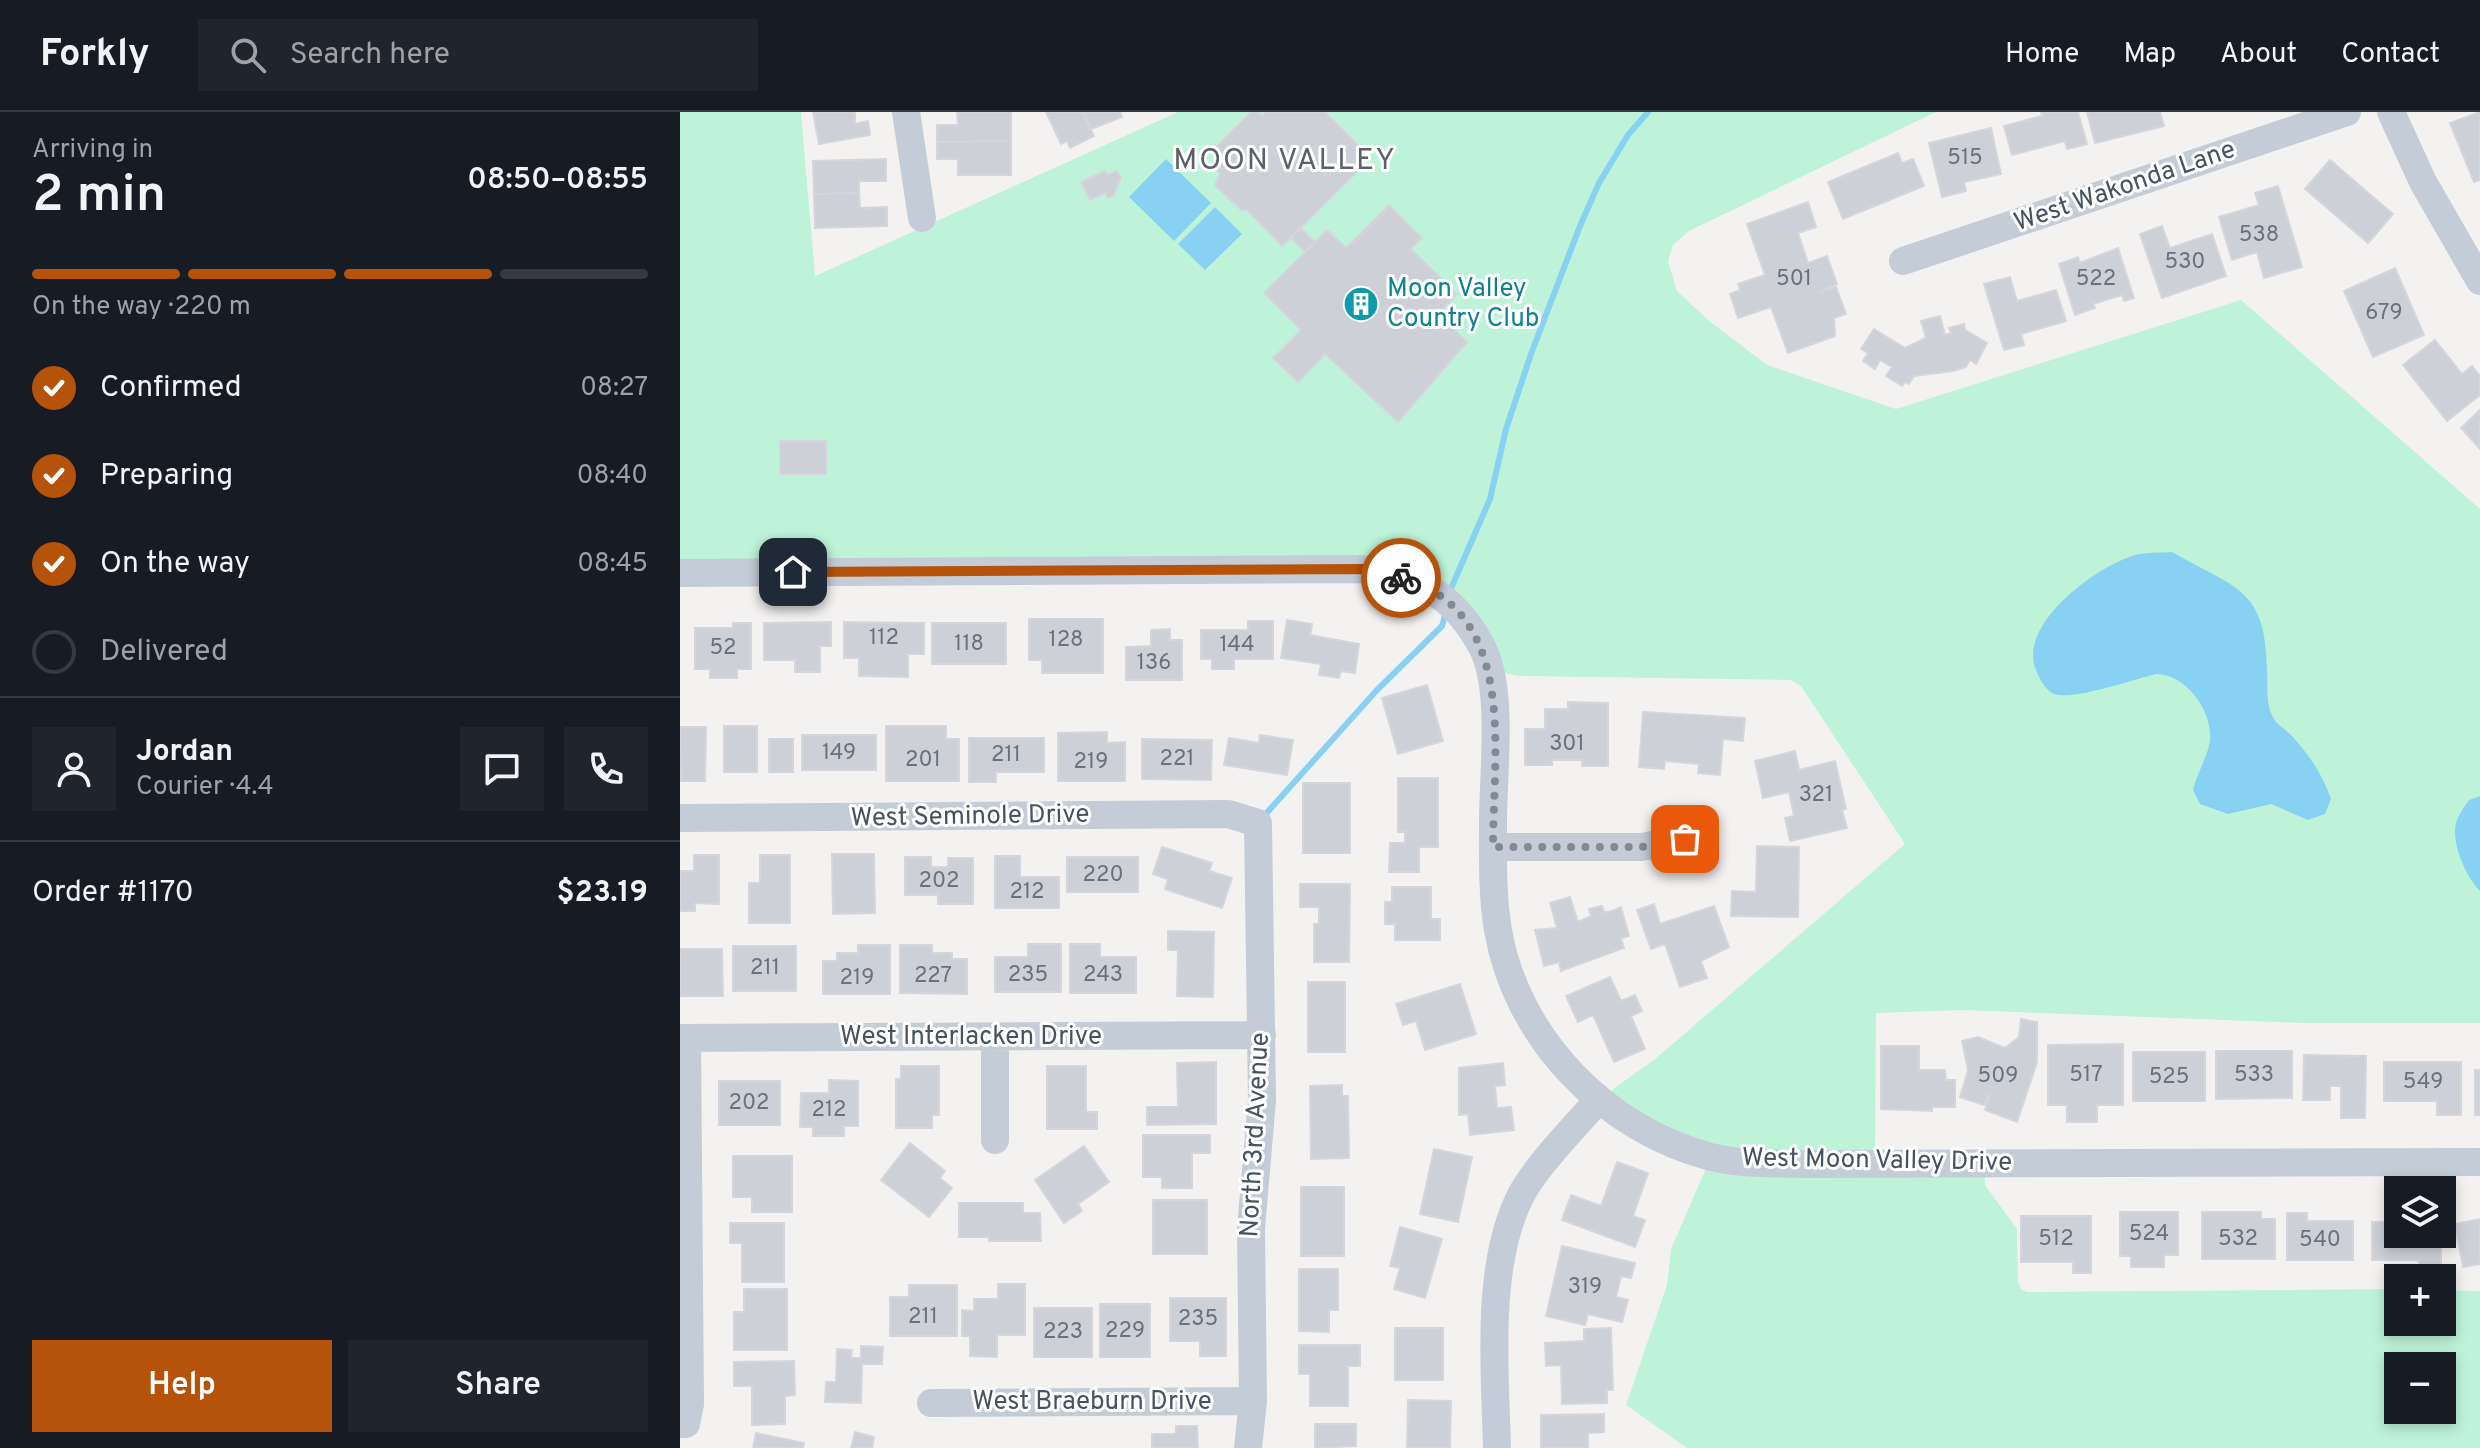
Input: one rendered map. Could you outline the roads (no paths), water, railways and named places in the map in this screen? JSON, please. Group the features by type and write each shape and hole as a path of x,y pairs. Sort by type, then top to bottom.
{"street":[{"path":"906,112 922,218"},
{"name":"West Wakonda Lane","path":"1903,261 2347,112"},
{"path":"2391,112 2423,182 2480,281"},
{"name":"West Moon Valley Drive","path":"680,573 1361,569 1424,584 1458,610 1483,649 1493,699 1493,847 1498,932 1516,989 1532,1023 1558,1059 1598,1100 1648,1131 1711,1157 1746,1162 2480,1162"},
{"name":"West Seminole Drive","path":"680,818 1228,814 1258,823"},
{"name":"North 3rd Avenue","path":"1248,1448 1253,1401 1251,1229 1262,1100 1258,823"},
{"path":"1493,847 1641,847 1685,839"},
{"name":"West Interlacken Drive","path":"683,1038 1262,1035"},
{"path":"995,1037 995,1140"},
{"path":"683,1038 690,1404 683,1424"},
{"path":"1497,1448 1498,1273 1505,1236 1522,1193 1598,1100"},
{"name":"West Braeburn Drive","path":"931,1403 1253,1401"}],"water":[{"path":"1166,159 1211,203 1174,241 1129,197"},
{"path":"1215,207 1242,234 1205,270 1178,244"},
{"path":"2172,552 2230,584 2253,606 2261,622 2265,643 2271,714 2304,750 2320,774 2331,799 2325,814 2308,820 2271,804 2228,814 2200,804 2193,790 2209,747 2210,730 2195,696 2178,680 2156,674 2075,695 2054,694 2045,687 2036,670 2033,652 2038,634 2064,599 2119,561 2139,554"},
{"path":"2480,796 2480,891 2461,859 2455,831 2458,817 2469,800"}],"waterway":[{"path":"1449,593 1490,499 1506,429 1580,226 1599,183 1628,135 1648,112"},
{"path":"1263,817 1377,690 1442,626 1446,612"}],"place":[{"name":"Moon Valley Country Club","path":"1361,304"}],"district":[{"name":"MOON VALLEY","path":"1285,161"}]}
